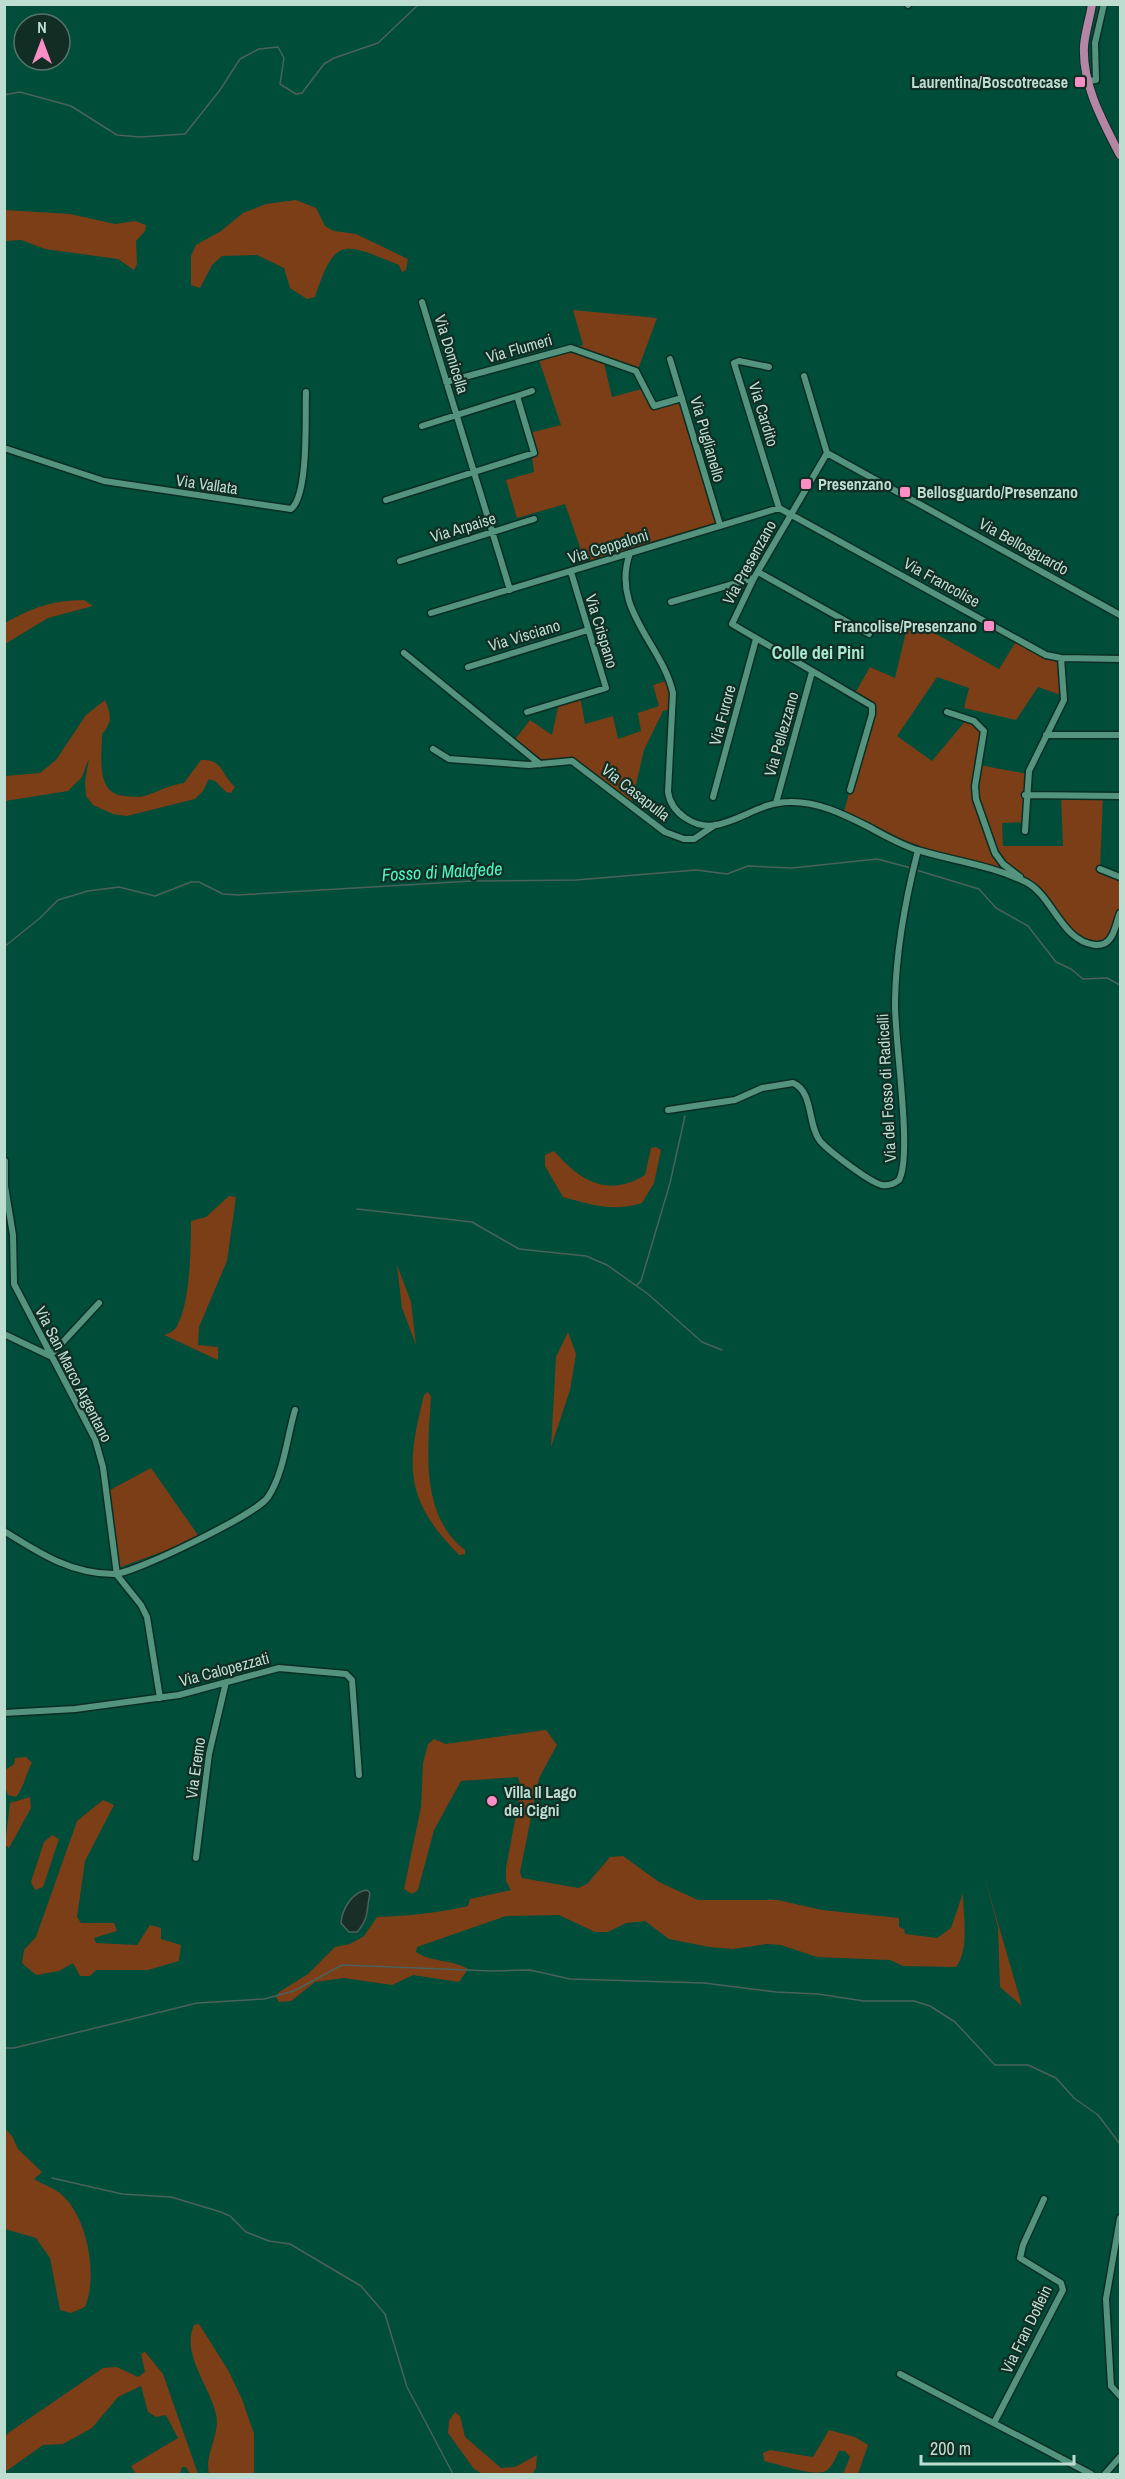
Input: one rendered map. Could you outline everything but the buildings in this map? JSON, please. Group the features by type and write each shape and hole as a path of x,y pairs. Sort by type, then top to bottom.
{"main road":[{"path":"1092,4 1084,42 1088,81 1097,108 1120,155"}],"street":[{"path":"1088,81 1096,80 1095,43 1104,4"},
{"name":"Via Domicella","path":"422,302 510,590"},
{"name":"Via Flumeri","path":"446,382 574,348 636,370 654,406 682,398"},
{"name":"Via Puglianello","path":"670,359 720,525"},
{"name":"Via Cardito","path":"769,367 739,361 734,363 778,508"},
{"path":"804,376 827,453"},
{"path":"456,414 532,391"},
{"name":"Via Vallata","path":"4,448 104,482 291,509 296,504 304,470 306,392"},
{"path":"386,500 534,453 517,396"},
{"name":"Via Domicella","path":"422,426 456,414"},
{"name":"Via Presenzano","path":"827,453 754,578 732,624 873,707 850,790"},
{"name":"Via Bellosguardo","path":"827,453 1120,615"},
{"path":"778,508 791,514"},
{"name":"Via Ceppaloni","path":"432,613 778,508"},
{"name":"Via Francolise","path":"791,514 1049,657 1120,658"},
{"name":"Via Arpaise","path":"400,561 534,519"},
{"path":"630,554 625,575 628,603 668,678 673,693 669,800 687,819 715,825 776,803 799,802 821,806 918,850 990,869 1028,883"},
{"name":"Via Crispano","path":"527,712 606,688 571,572"},
{"path":"759,572 868,634"},
{"path":"671,603 754,578"},
{"name":"Via Visciano","path":"468,667 588,630"},
{"name":"Via Furore","path":"713,797 756,639"},
{"path":"404,653 540,764"},
{"path":"1025,831 1025,795 1031,764 1064,700 1061,658"},
{"name":"Via Pellezzano","path":"776,803 812,672"},
{"path":"947,712 974,721 984,731 975,786 978,804 998,858 1028,883 1071,932 1089,943 1099,945 1107,942 1120,913"},
{"path":"1046,735 1120,735"},
{"name":"Via Casapulla","path":"433,749 449,759 540,764 573,762 671,835 694,839 715,825"},
{"path":"1025,795 1120,796"},
{"name":"Via del Fosso di Radicelli","path":"668,1110 733,1100 759,1088 793,1083 803,1090 816,1134 823,1143 874,1182 887,1185 899,1180 905,1158 895,1038 895,1000 899,936 918,850"},
{"path":"1100,869 1120,877"},
{"name":"Via San Marco Argentano","path":"5,1161 5,1186 13,1240 12,1279 98,1447 117,1575"},
{"path":"4,1334 50,1356 99,1303"},
{"path":"4,1532 62,1564 81,1571 117,1575 223,1529 263,1504 273,1487 295,1410"},
{"path":"117,1575 141,1605 147,1617 160,1698"},
{"name":"Via Calopezzati","path":"4,1713 75,1708 160,1698 193,1692 262,1671 284,1667 350,1675 359,1774"},
{"name":"Via Eremo","path":"196,1858 209,1754 226,1682"},
{"name":"Via Fran Doflein","path":"994,2423 1063,2290 1061,2283 1020,2258 1044,2199"},
{"path":"1120,2218 1106,2304 1111,2385 1114,2392 1120,2396"},
{"path":"900,2374 1091,2475"},
{"path":"1105,2475 1120,2457"}],"shaded area":[{"path":"296,200 316,208 325,226 334,231 356,234 408,259 406,270 402,272 399,265 365,252 344,249 336,254 329,263 315,297 307,299 290,288 284,268 257,255 222,256 212,265 200,288 191,285 191,256 196,245 221,231 243,213 266,204"},
{"path":"5,210 70,214 115,224 135,221 146,225 145,231 136,241 137,264 134,270 118,259 45,249 21,240 5,241"},
{"path":"573,310 657,318 637,372 603,359 612,397 645,388 652,404 682,398 720,525 587,567 565,504 517,518 506,480 534,472 529,433 561,425 538,357 583,345"},
{"path":"84,600 93,606 48,618 5,644 5,623 43,606"},
{"path":"909,619 999,669 1017,640 1061,658 1064,696 1038,687 1016,720 964,708 969,688 937,677 897,736 932,761 968,718 982,729 979,765 1028,774 1025,822 1002,823 1003,846 1063,846 1061,796 1103,796 1100,869 1120,877 1120,897 1117,924 1107,939 1099,945 1076,936 1028,883 918,850 843,815 873,707 854,695 870,667 895,678"},
{"path":"669,680 674,708 663,711 644,750 631,806 572,761 540,764 513,742 530,720 552,735 559,703 580,696 585,724 613,716 618,739 641,731 638,713 659,706 653,685"},
{"path":"105,700 110,718 102,734 101,763 105,781 115,794 142,797 184,783 201,760 214,762 221,768 235,787 231,793 226,792 215,781 209,779 203,791 195,799 127,816 113,814 93,805 86,796 85,782 89,758 82,777 68,791 5,801 5,776 40,773 56,760 86,715"},
{"path":"656,1147 661,1150 654,1183 642,1203 631,1206 602,1206 563,1197 545,1166 545,1155 554,1151 584,1178 595,1183 619,1185 632,1182 645,1175 651,1148"},
{"path":"229,1196 236,1197 227,1261 199,1327 198,1345 218,1347 218,1360 164,1335 177,1326 185,1302 189,1274 191,1221 206,1217"},
{"path":"397,1265 411,1302 416,1345 402,1308"},
{"path":"568,1332 576,1354 570,1390 551,1447 556,1357"},
{"path":"428,1392 431,1397 428,1459 433,1500 450,1535 465,1550 465,1554 459,1555 441,1535 419,1499 414,1481 414,1442 424,1395"},
{"path":"151,1468 200,1538 118,1568 110,1490"},
{"path":"546,1730 557,1745 539,1778 520,1872 522,1878 578,1888 587,1884 610,1857 623,1856 659,1882 698,1900 778,1900 822,1910 899,1918 899,1927 904,1929 905,1934 937,1938 951,1928 963,1893 964,1941 963,1951 956,1967 903,1966 890,1960 817,1957 781,1945 767,1944 733,1949 709,1947 669,1939 645,1921 626,1923 608,1932 595,1932 559,1915 506,1916 417,1947 416,1952 422,1955 468,1969 459,1982 413,1975 392,1985 344,1978 315,1982 291,2001 279,2002 276,1997 279,1992 308,1974 335,1947 350,1944 364,1936 377,1917 423,1914 468,1906 470,1899 511,1890 506,1881 506,1868 521,1788 518,1777 461,1781 434,1830 418,1890 412,1894 404,1889 421,1807 423,1763 428,1744 434,1739 446,1744"},
{"path":"26,1757 32,1763 21,1789 16,1797 8,1795 5,1787 5,1770 14,1764 15,1758"},
{"path":"30,1797 31,1808 9,1848 5,1845 10,1803"},
{"path":"103,1800 114,1805 85,1861 77,1917 81,1923 114,1923 117,1931 94,1938 96,1943 137,1945 150,1925 161,1928 161,1939 181,1945 179,1961 148,1970 96,1970 90,1976 80,1976 73,1963 59,1971 36,1975 22,1963 24,1950 36,1937 77,1821"},
{"path":"52,1835 59,1839 43,1887 35,1890 31,1882 44,1842"},
{"path":"984,1875 1022,2006 1000,1987 998,1927"},
{"path":"367,1890 370,1893 364,1922 357,1932 349,1932 341,1923 343,1912 352,1898"},
{"path":"4,2128 12,2136 18,2149 42,2172 34,2179 62,2195 71,2205 84,2233 90,2264 89,2295 85,2307 71,2313 60,2310 50,2258 36,2238 5,2229"},
{"path":"199,2324 228,2370 242,2399 254,2434 254,2474 209,2474 209,2459 217,2421 213,2403 191,2348 194,2325"},
{"path":"145,2352 163,2374 198,2474 190,2474 186,2467 182,2467 180,2474 136,2474 131,2466 178,2438 166,2415 156,2417 148,2412 141,2386 118,2397 92,2428 63,2444 43,2445 5,2472 5,2437 8,2433 103,2368 117,2367 138,2377 145,2372 141,2354"},
{"path":"455,2412 460,2416 465,2437 501,2468 515,2467 537,2455 536,2468 532,2474 483,2474 474,2469 448,2433 449,2421"},
{"path":"829,2430 855,2437 868,2445 858,2474 843,2474 850,2457 845,2451 839,2451 830,2467 820,2472 805,2471 764,2461 763,2453 770,2450 813,2457"}],"waterway":[{"path":"4,95 20,92 71,106 117,135 140,137 185,134 220,90 240,59 259,49 278,47 284,58 280,84 296,94 302,93 324,64 334,58 378,43 419,4"},
{"name":"Fosso di Malafede","path":"4,947 58,900 88,891 119,887 155,896 191,882 199,882 223,894 238,895 472,881 576,880 696,870 727,874 748,866 792,868 877,859 911,868"},
{"path":"916,870 979,889 996,908 1028,926 1056,962 1071,969 1083,979 1107,978 1120,985"},
{"path":"637,1285 641,1281 670,1183 685,1116"},
{"path":"357,1209 472,1222 519,1249 586,1256 607,1265 648,1294 702,1342 722,1350"},
{"path":"4,2048 14,2048 197,2003 264,1999 294,1991 342,1965 492,1971 530,1970 570,1979 704,1983 776,1992 818,1994 864,2001 914,2001 930,2006 955,2022 995,2065 1028,2065 1056,2078 1074,2098 1098,2115 1120,2144"},
{"path":"52,2178 122,2194 171,2197 221,2212 230,2216 246,2232 269,2241 290,2244 361,2286 385,2314 407,2387 453,2474"}],"place":[{"name":"Laurentina/Boscotrecase","path":"1080,82"},
{"name":"Presenzano","path":"806,484"},
{"name":"Bellosguardo/Presenzano","path":"905,492"},
{"name":"Francolise/Presenzano","path":"989,626"},
{"name":"Villa Il Lago dei Cigni","path":"492,1801"}],"district":[{"name":"Colle dei Pini","path":"818,653"}]}
